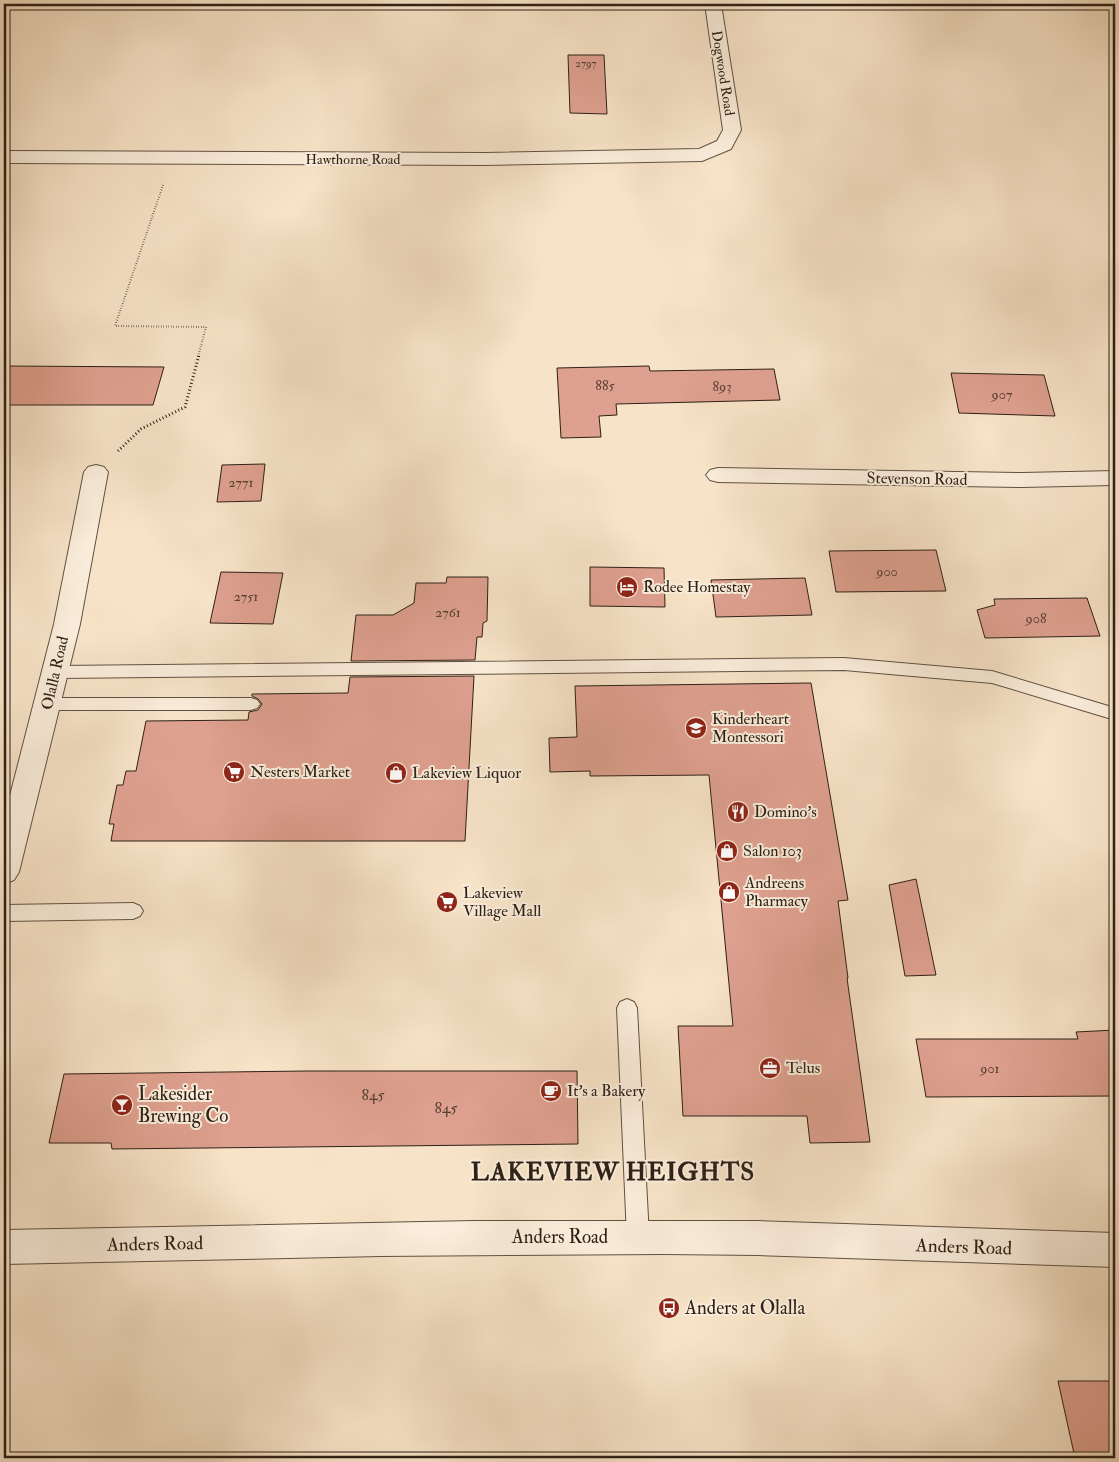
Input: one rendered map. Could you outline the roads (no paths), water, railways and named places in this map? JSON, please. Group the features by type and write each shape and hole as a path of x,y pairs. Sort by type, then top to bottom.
{"street":[{"name":"Dogwood Road","path":"702,155 724,145 732,130 713,4"},
{"name":"Hawthorne Road","path":"4,157 486,160 702,155"},
{"name":"Olalla Road","path":"4,872 57,672 88,524 96,472"},
{"name":"Stevenson Road","path":"718,475 1013,480 1115,478"},
{"name":"Anders Road","path":"4,1247 507,1237 638,1237 760,1238 1018,1250 1115,1250"}],"lane":[{"path":"57,672 844,664 992,677 1115,714"},
{"path":"48,704 251,704"},
{"path":"4,913 134,911"},
{"path":"627,1008 638,1237"}],"place":[{"name":"Rodee Homestay","path":"627,587"},
{"name":"Kinderheart Montessori","path":"696,728"},
{"name":"Nesters Market","path":"234,772"},
{"name":"Lakeview Liquor","path":"396,773"},
{"name":"Domino's","path":"738,812"},
{"name":"Salon 103","path":"727,851"},
{"name":"Andreens Pharmacy","path":"729,892"},
{"name":"Lakeview Village Mall","path":"447,902"},
{"name":"Telus","path":"770,1068"},
{"name":"It's a Bakery","path":"551,1091"},
{"name":"Lakesider Brewing Co","path":"122,1105"},
{"name":"Anders at Olalla","path":"669,1308"}],"district":[{"name":"LAKEVIEW HEIGHTS","path":"613,1172"}]}
